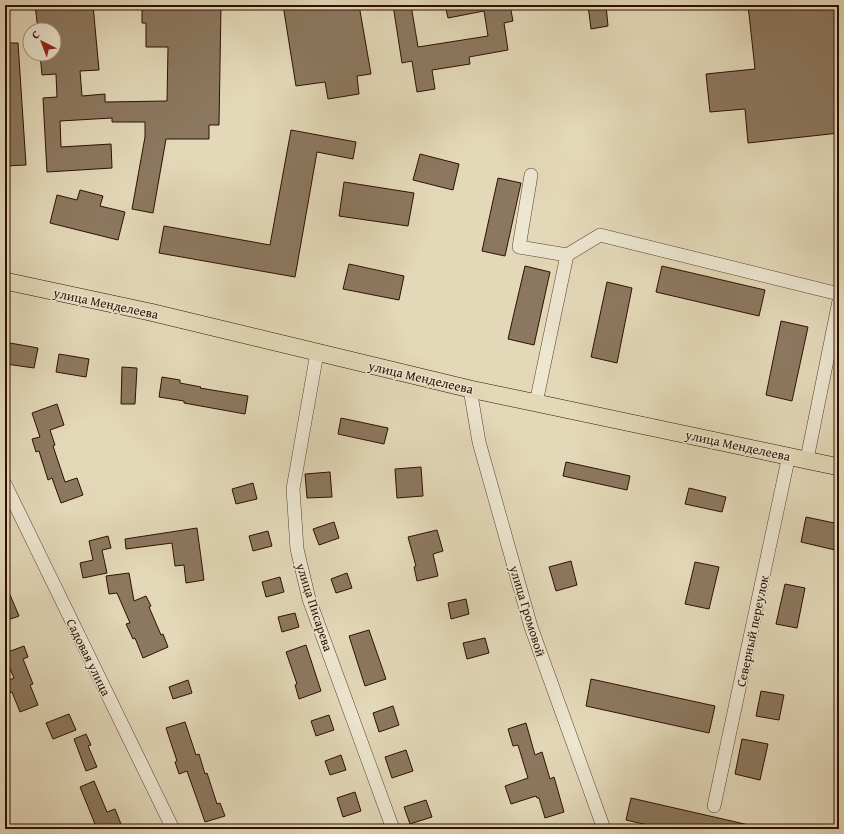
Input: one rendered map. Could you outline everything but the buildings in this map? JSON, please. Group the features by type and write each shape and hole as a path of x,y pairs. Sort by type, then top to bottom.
{"main road":[{"name":"улица Менделеева","path":"5,280 150,312 470,389 839,466"}],"street":[{"path":"531,175 519,247 567,255 600,235 839,294"},
{"path":"536,403 567,255"},
{"path":"807,459 839,300"},
{"name":"улица Писарева","path":"317,353 293,489 297,549 309,598 393,829"},
{"name":"улица Громовой","path":"470,389 479,442 531,627 604,829"},
{"name":"Северный переулок","path":"714,806 789,455"},
{"name":"Садовая улица","path":"5,484 173,829"}]}
